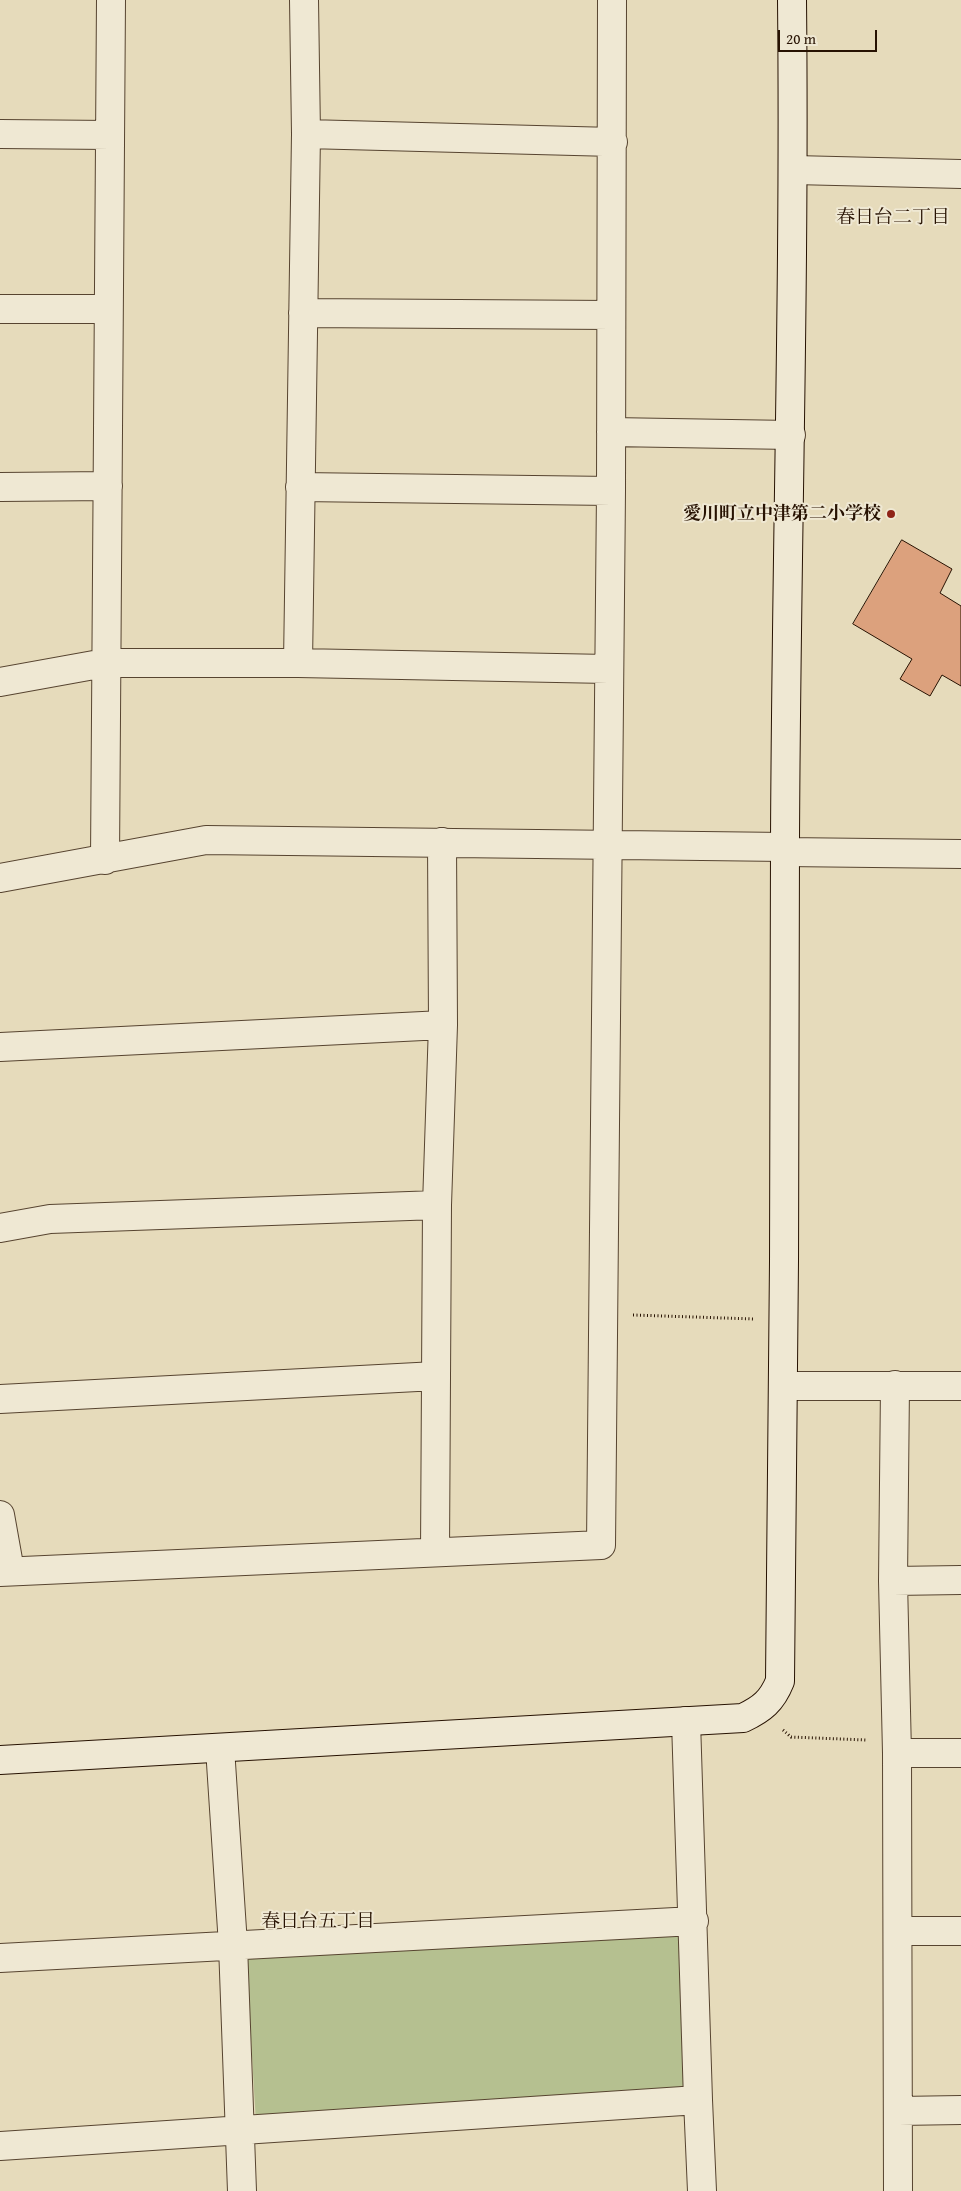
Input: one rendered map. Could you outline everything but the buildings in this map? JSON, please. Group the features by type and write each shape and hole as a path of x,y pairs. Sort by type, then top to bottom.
{"street":[{"path":"105,860 105,663 108,486 107,309 111,0"},
{"path":"298,663 306,134 304,0"},
{"path":"0,1515 5,1571 601,1545 611,491 612,0"},
{"path":"0,1760 743,1718 761,1710 774,1695 780,1681 785,1320 785,850 794,170 792,0"},
{"path":"0,134 110,135"},
{"path":"306,134 613,142"},
{"path":"794,170 961,174"},
{"path":"0,309 107,309"},
{"path":"303,312 611,315"},
{"path":"611,432 790,435"},
{"path":"0,486 108,486"},
{"path":"300,487 611,491"},
{"path":"0,682 105,663 298,663 608,669"},
{"path":"0,878 206,840 608,844 961,854"},
{"path":"435,1552 437,1205 443,1025 442,842"},
{"path":"0,1047 443,1025"},
{"path":"0,1228 50,1219 437,1205"},
{"path":"0,1399 436,1376"},
{"path":"784,1386 961,1386"},
{"path":"895,1386 893,1581 897,1748 898,2191"},
{"path":"893,1581 961,1580"},
{"path":"686,1721 702,2191"},
{"path":"220,1748 233,1945 242,2191"},
{"path":"897,1748 961,1753"},
{"path":"0,1958 694,1921"},
{"path":"898,1931 961,1930"},
{"path":"0,2146 698,2100"},
{"path":"899,2111 961,2110"}],"path":[{"path":"603,1314 785,1320"},
{"path":"761,1710 791,1737 897,1748"}],"green space":[{"path":"679,1935 684,2088 256,2123 246,1955"}],"place":[{"name":"愛川町立中津第二小学校","path":"891,514"}],"district":[{"name":"春日台二丁目","path":"893,218"},
{"name":"春日台五丁目","path":"318,1922"}]}
